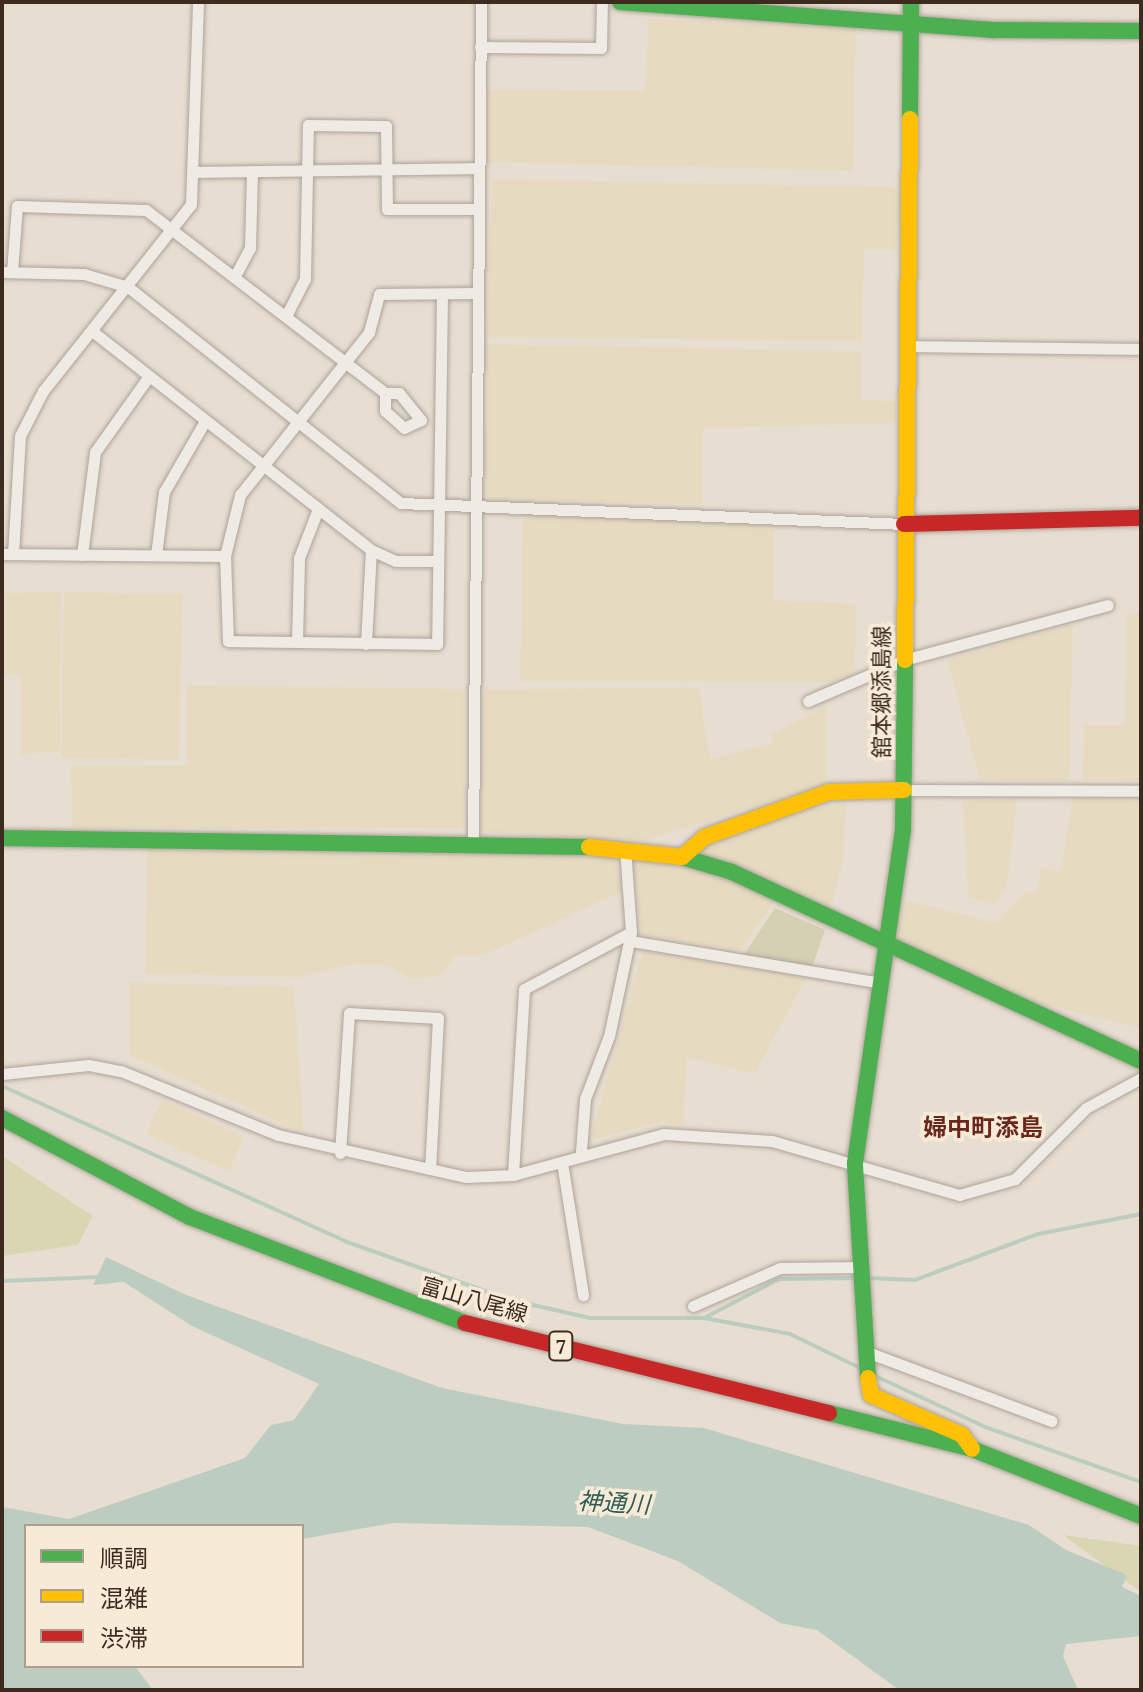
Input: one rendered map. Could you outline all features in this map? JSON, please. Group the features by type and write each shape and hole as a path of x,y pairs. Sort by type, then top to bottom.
{"main road":[{"path":"620,2 911,25 1141,31"},
{"name":"舘本郷添島線","path":"867,1367 855,1163 889,943 904,790 911,2"},
{"path":"904,524 1141,518"},
{"path":"682,857 705,837 829,792 904,790"},
{"path":"2,838 473,843 625,848 682,857 732,872 1141,1061"},
{"name":"富山八尾線","path":"2,1118 190,1217 454,1320 972,1449 1141,1516"},
{"path":"867,1367 871,1395 962,1435 972,1449"}],"street":[{"path":"198,2 197,172 178,228 43,391 20,436 7,554 225,556"},
{"path":"473,843 481,2"},
{"path":"480,47 601,48 602,2"},
{"path":"287,314 305,279 308,125 386,126 387,209 478,209"},
{"path":"197,172 479,168"},
{"path":"236,274 250,248 252,171"},
{"path":"421,420 399,393 385,393 178,228 127,205 17,206 7,272 84,274 128,287 401,503 904,524"},
{"path":"442,294 437,644 228,641 225,556 240,495 369,332 379,294 478,293"},
{"path":"92,331 371,550 396,561 437,561"},
{"path":"906,346 1141,349"},
{"path":"82,555 95,452 149,376"},
{"path":"385,393 385,411 404,428 421,420 438,420"},
{"path":"156,555 164,492 205,421"},
{"path":"297,642 299,558 318,509"},
{"path":"366,644 371,550"},
{"path":"808,701 904,660 1108,605"},
{"path":"904,790 1141,791"},
{"path":"581,1151 585,1099 609,1036 631,936 625,848"},
{"path":"513,1175 524,989 631,936 882,983"},
{"path":"340,1153 349,1013 438,1018 430,1169"},
{"path":"2,1074 89,1065 121,1071 340,1153 430,1169 513,1175 562,1162 581,1151 664,1134 772,1141 855,1163 937,1194 986,1191 1015,1179 1086,1108 1141,1078"},
{"path":"562,1162 583,1295"},
{"path":"693,1306 780,1268 862,1267"},
{"path":"867,1367 1052,1421"}],"shaded area":[{"path":"649,19 856,28 853,171 487,162 487,90 645,91"},
{"path":"492,179 892,187 899,192 897,249 864,249 862,341 487,337"},
{"path":"487,344 861,351 861,400 896,401 896,423 703,428 702,504 491,499 485,494"},
{"path":"523,514 773,523 773,600 856,604 855,673 837,682 520,681"},
{"path":"61,592 60,751 21,755 21,675 2,674 2,593"},
{"path":"64,592 182,594 179,760 61,758"},
{"path":"1141,612 1141,781 1083,780 1084,725 1125,725 1126,615"},
{"path":"1073,624 1069,781 980,780 947,660"},
{"path":"187,685 466,689 464,828 72,828 71,766 187,765"},
{"path":"699,688 710,759 772,743 772,734 826,706 826,784 644,841 480,832 484,689"},
{"path":"1073,798 1141,799 1141,1028 960,984 896,942 905,900 997,923 1026,891 1036,894 1041,868 1060,871"},
{"path":"1017,799 1007,886 995,905 968,897 963,801"},
{"path":"846,803 843,862 826,925 774,902 741,950 641,935 634,860 702,849 782,815"},
{"path":"147,850 615,855 623,891 484,955 455,956 439,976 412,979 387,965 353,964 300,977 146,974"},
{"path":"775,908 825,930 812,967 744,955"},
{"path":"643,951 806,978 755,1073 687,1058 683,1125 662,1122 590,1140"},
{"path":"129,982 294,987 304,1133 129,1055"},
{"path":"162,1100 244,1137 229,1171 147,1135"},
{"path":"2,1156 93,1216 78,1245 2,1256"},
{"path":"1063,1535 1141,1546 1141,1592"}],"water":[{"name":"神通川","path":"106,1257 186,1295 442,1388 623,1424 704,1428 1029,1525 1066,1550 1127,1575 1122,1587 1141,1596 1141,1636 1066,1644 1063,1656 1078,1690 899,1690 817,1630 780,1623 678,1561 588,1527 393,1523 304,1539 304,1524 24,1524 24,1668 136,1668 153,1690 2,1690 2,1507 69,1519 245,1458 271,1425 294,1420 319,1384 192,1326 124,1282 93,1285"}],"waterway":[{"path":"2,1086 347,1242 511,1300 590,1318 704,1318 790,1334 864,1370"},
{"path":"865,1278 915,1280 1038,1234 1141,1214"},
{"path":"2,1281 99,1277"},
{"path":"706,1317 779,1279 856,1278"},
{"path":"871,1374 985,1427 1141,1482"}],"traffic: fast":[{"path":"620,2 995,30 1141,31"},
{"path":"910,119 911,2"},
{"path":"868,1378 855,1163 903,830 905,660"},
{"path":"2,838 589,847"},
{"path":"682,857 732,872 1141,1061"},
{"path":"2,1118 190,1217 465,1323"},
{"path":"829,1413 972,1449 1141,1516"}],"traffic: slow":[{"path":"905,660 910,119"},
{"path":"589,847 682,857 705,837 829,792 904,790"},
{"path":"868,1378 871,1395 962,1435 972,1449"}],"traffic: jam":[{"path":"904,524 1141,518"},
{"path":"465,1323 829,1413"}],"district":[{"name":"婦中町添島","path":"983,1128"}]}
